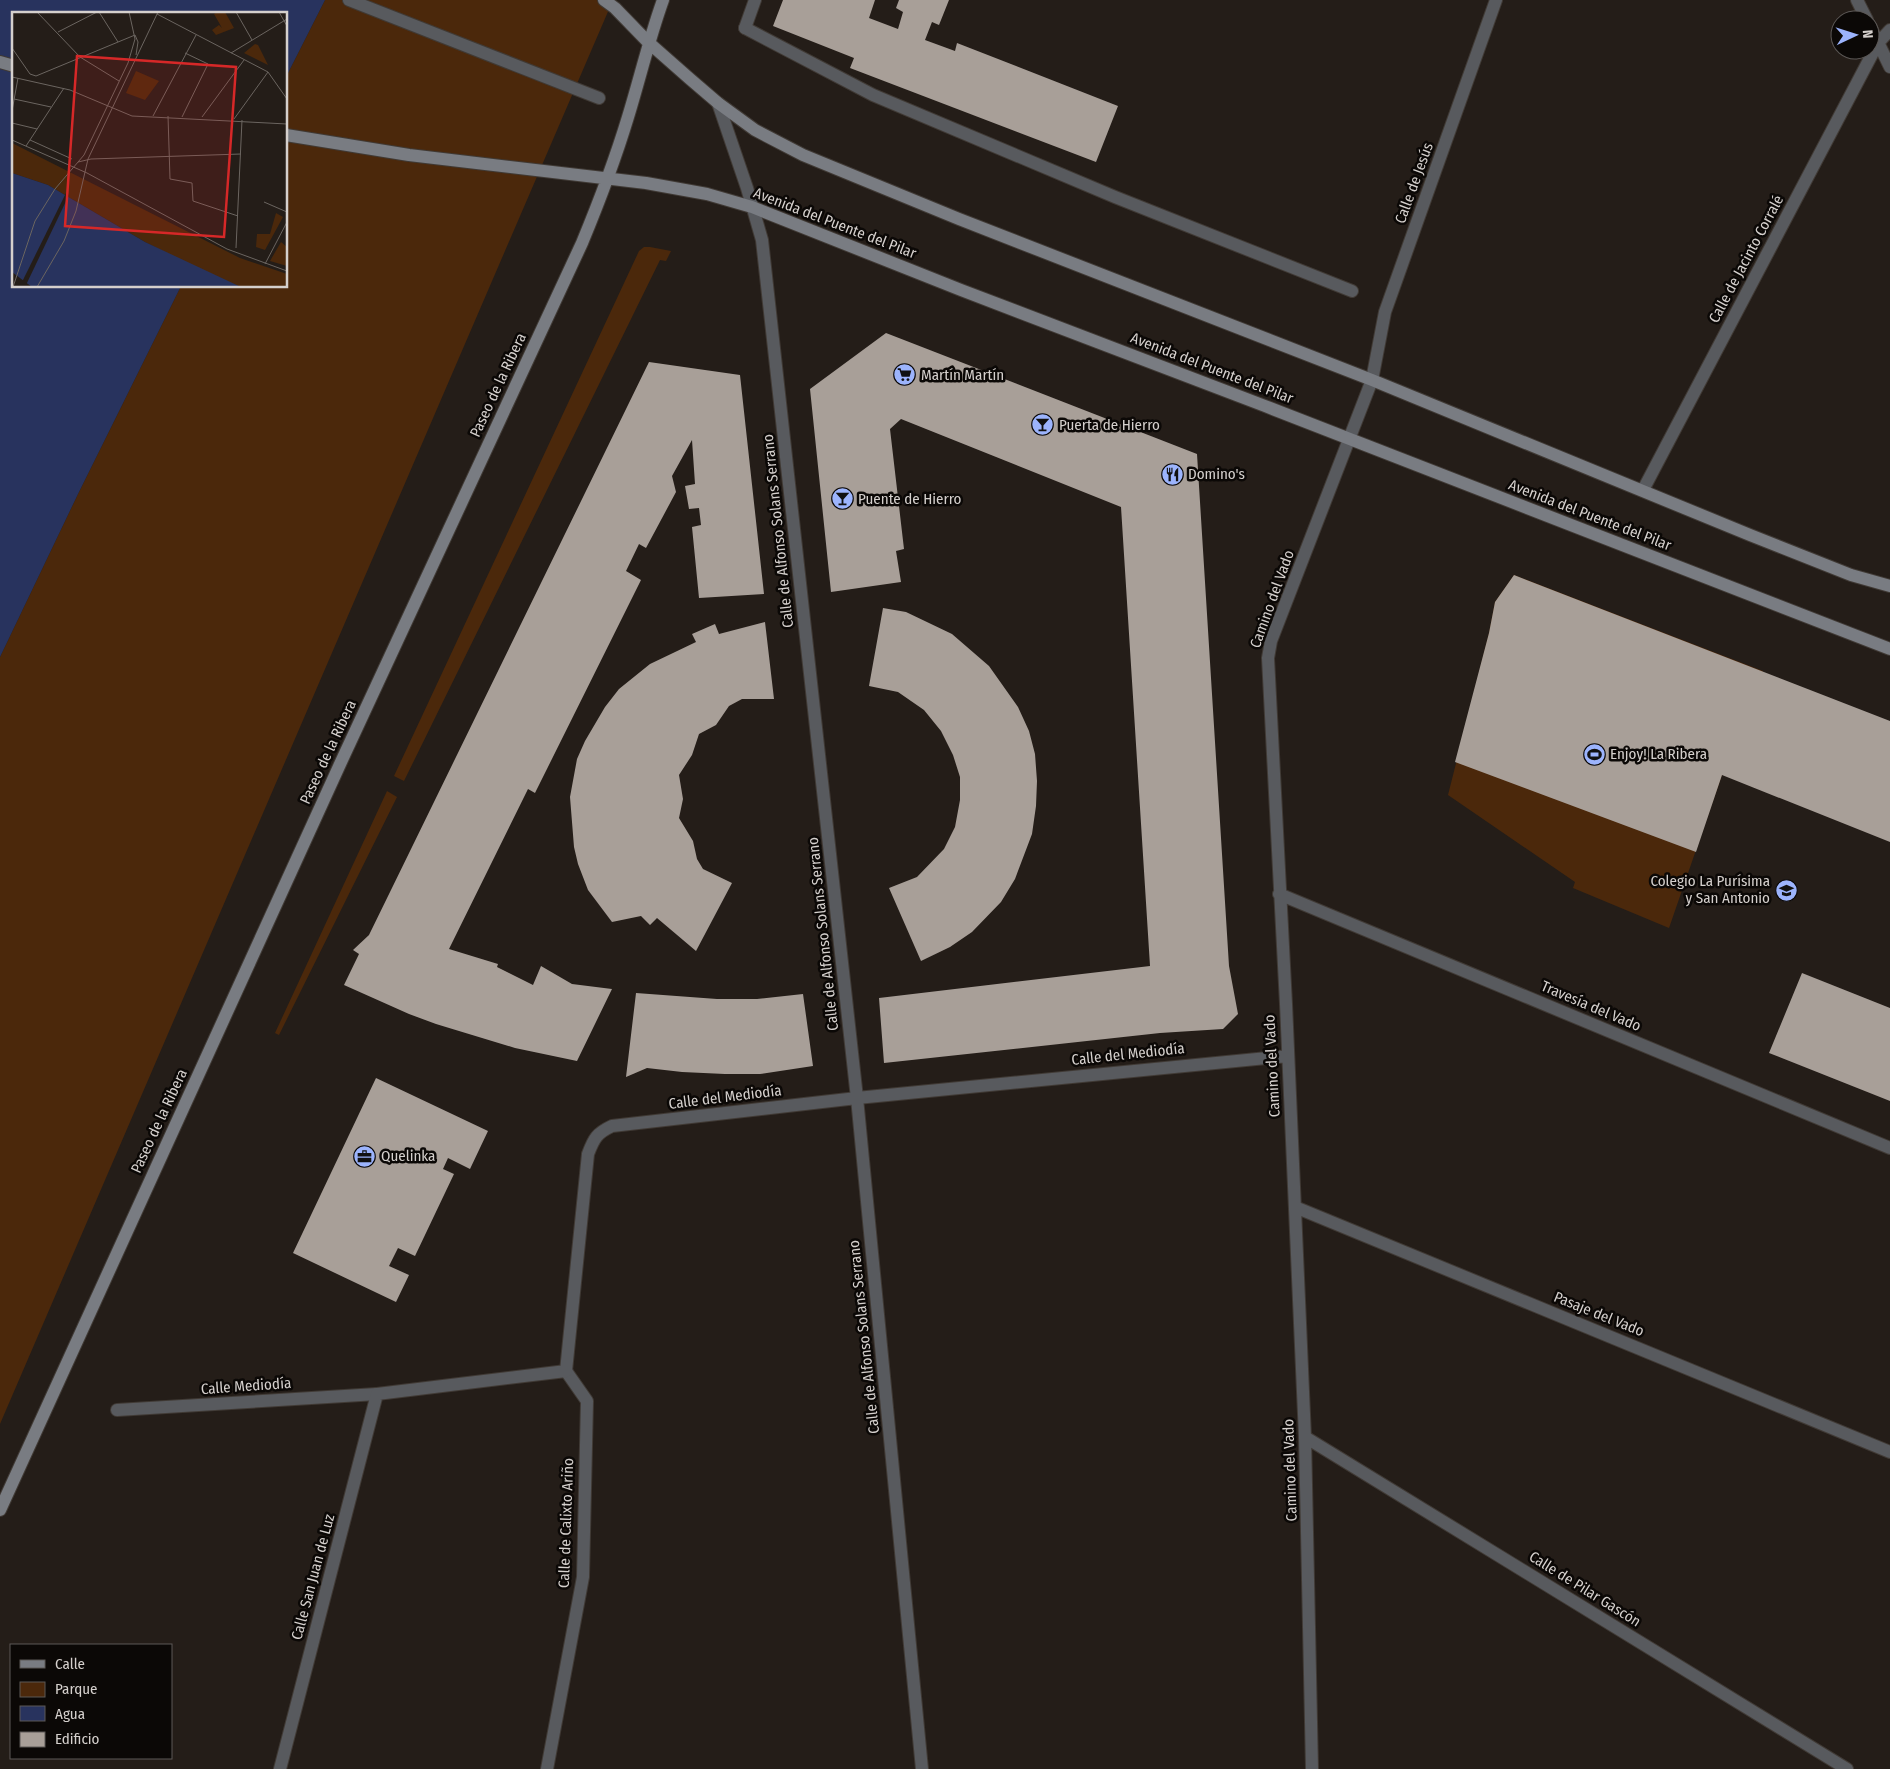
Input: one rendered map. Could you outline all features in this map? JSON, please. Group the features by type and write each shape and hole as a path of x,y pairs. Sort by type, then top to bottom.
{"main road":[{"path":"604,0 615,8 648,42 718,103 756,130 803,155 959,220 1372,380 1750,535 1851,575 1890,586"},
{"name":"Paseo de la Ribera","path":"0,1510 332,780 582,243 597,208 627,119 648,42 664,0"},
{"name":"Avenida del Puente del Pilar","path":"288,136 409,155 607,178 699,192 752,206 961,290 1890,649"}],"street":[{"path":"349,0 599,98"},
{"path":"755,0 745,28 882,99 1115,197 1352,291"},
{"name":"Calle de Jesús","path":"1372,380 1385,312 1496,0"},
{"name":"Calle de Jacinto Corralé","path":"1880,41 1890,30"},
{"path":"1880,47 1890,67"},
{"name":"Calle de Jacinto Corralé","path":"1643,490 1869,60"},
{"name":"Calle de Alfonso Solans Serrano","path":"718,103 747,188 762,240 857,1098 922,1769"},
{"name":"Camino del Vado","path":"1312,1769 1305,1437 1268,658 1271,641 1372,380"},
{"name":"Travesía del Vado","path":"1279,894 1890,1148"},
{"name":"Calle del Mediodía","path":"566,1371 588,1154 599,1132 612,1126 857,1098 1288,1056"},
{"name":"Pasaje del Vado","path":"1295,1207 1890,1452"},
{"path":"377,1394 566,1371"},
{"name":"Calle de Calixto Ariño","path":"547,1769 583,1577 587,1401 566,1371"},
{"name":"Calle Mediodía","path":"117,1410 377,1394"},
{"name":"Calle San Juan de Luz","path":"280,1769 377,1394"},
{"name":"Calle de Pilar Gascón","path":"1305,1437 1847,1769"}],"green space":[{"path":"325,0 613,0 0,1424 0,657 180,288 288,288 288,73"},
{"path":"644,247 671,251 666,261 660,260 404,781 394,776 639,251"},
{"name":"Enjoy! La Ribera","path":"1514,575 1763,671 1722,775 1669,928 1573,888 1575,882 1448,795 1489,633 1495,602"},
{"path":"387,791 397,797 279,1035 275,1033"}],"water":[{"path":"0,0 325,0 288,73 288,12 12,12 12,288 180,288 0,657"}],"building":[{"path":"783,0 875,0 869,18 898,29 903,12 896,8 899,0 949,0 939,25 932,22 925,40 955,51 957,43 1118,106 1096,162 850,68 854,58 773,26"},
{"path":"886,333 1197,454 1229,966 1238,1014 1223,1029 1160,1033 884,1063 879,998 1150,966 1121,507 901,419 890,429 904,549 896,551 901,582 831,592 810,389"},
{"path":"649,362 740,375 764,594 699,598 692,527 701,525 699,508 689,509 685,486 695,484 692,440 672,476 676,492 646,548 639,544 626,571 641,580 535,793 528,789 449,949 498,964 497,967 533,985 541,966 572,984 612,989 577,1061 515,1048 436,1024 344,985 359,954 353,950 369,935"},
{"name":"Enjoy! La Ribera","path":"1514,575 1890,721 1890,842 1722,775 1696,852 1455,762 1489,633 1495,602"},
{"path":"883,608 906,612 952,634 989,666 1018,707 1029,731 1035,754 1037,781 1032,834 1015,879 1001,902 972,932 950,947 921,961 889,888 917,877 944,849 955,827 960,800 960,777 953,755 941,731 924,710 898,692 869,686"},
{"path":"765,622 774,699 742,699 729,706 716,725 699,734 692,755 679,775 683,799 679,818 693,841 697,859 703,869 732,883 696,951 657,918 650,925 641,916 612,922 588,890 574,847 570,797 577,759 585,741 605,707 619,689 650,664 696,642 692,634 715,624 719,634"},
{"path":"1802,973 1890,1008 1890,1101 1769,1053"},
{"path":"636,993 717,999 757,999 803,994 813,1066 760,1074 682,1072 647,1068 626,1077"},
{"path":"376,1078 488,1131 470,1169 448,1158 443,1169 454,1174 415,1256 398,1248 389,1266 409,1275 396,1302 293,1253"}],"place":[{"name":"Martín Martín","path":"905,375"},
{"name":"Puerta de Hierro","path":"1043,425"},
{"name":"Domino's","path":"1172,474"},
{"name":"Puente de Hierro","path":"842,499"},
{"name":"Enjoy! La Ribera","path":"1594,754"},
{"name":"Colegio La Purísima y San Antonio","path":"1786,890"},
{"name":"Quelinka","path":"365,1156"}]}
